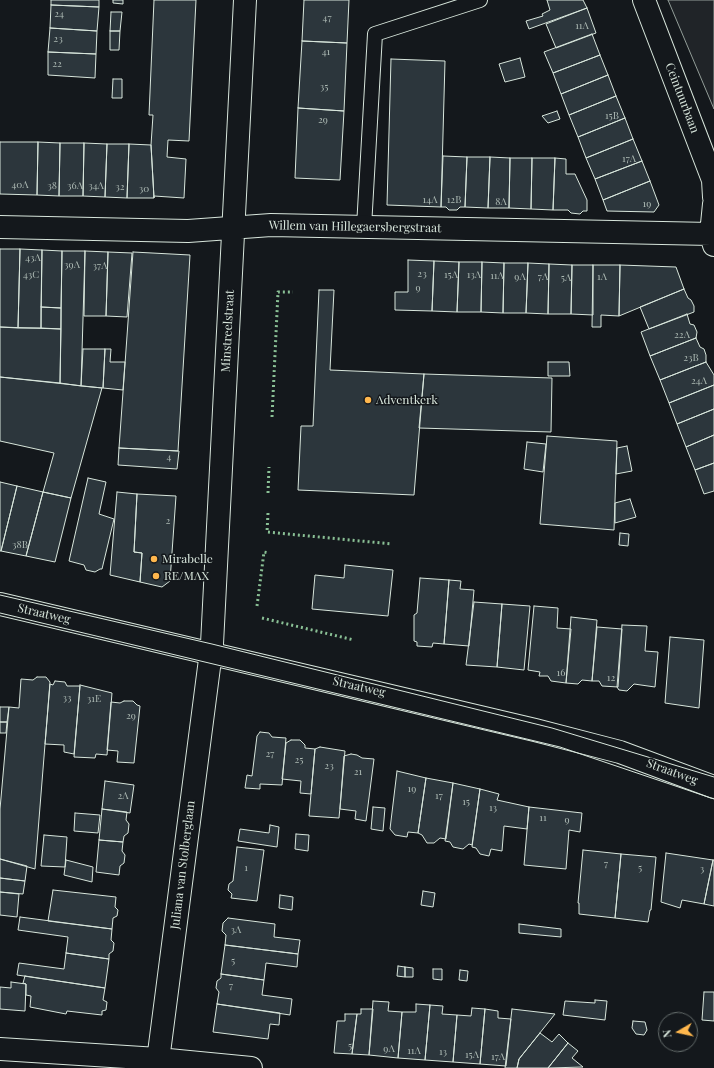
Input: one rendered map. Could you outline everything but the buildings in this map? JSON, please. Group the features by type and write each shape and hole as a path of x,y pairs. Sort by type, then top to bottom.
{"street":[{"name":"Minstreelstraat","path":"210,658 245,0"},
{"name":"Ceintuurbaan","path":"644,0 713,180 714,197"},
{"path":"712,240 714,204"},
{"name":"Willem van Hillegaersbergstraat","path":"0,227 188,231 233,229 271,225 712,240"},
{"name":"Straatweg","path":"0,604 210,658 324,679 535,730 620,752 714,787"},
{"name":"Juliana van Stolberglaan","path":"157,1064 210,658"},
{"path":"0,1049 157,1064 251,1068"}],"lane":[{"path":"364,227 374,34 480,0"}],"shaded area":[{"path":"668,0 714,0 714,109"}],"tram line":[{"path":"0,595 212,644 552,728 714,777"},
{"path":"0,613 560,747 714,799"}],"hedge":[{"path":"272,417 278,292 293,292"},
{"path":"268,493 269,467"},
{"path":"268,513 267,532 392,544"},
{"path":"257,606 264,552 269,553"},
{"path":"262,618 354,640"}],"place":[{"name":"Adventkerk","path":"368,400"},
{"name":"Mirabelle","path":"154,559"},
{"name":"RE/MAX","path":"156,576"}]}
